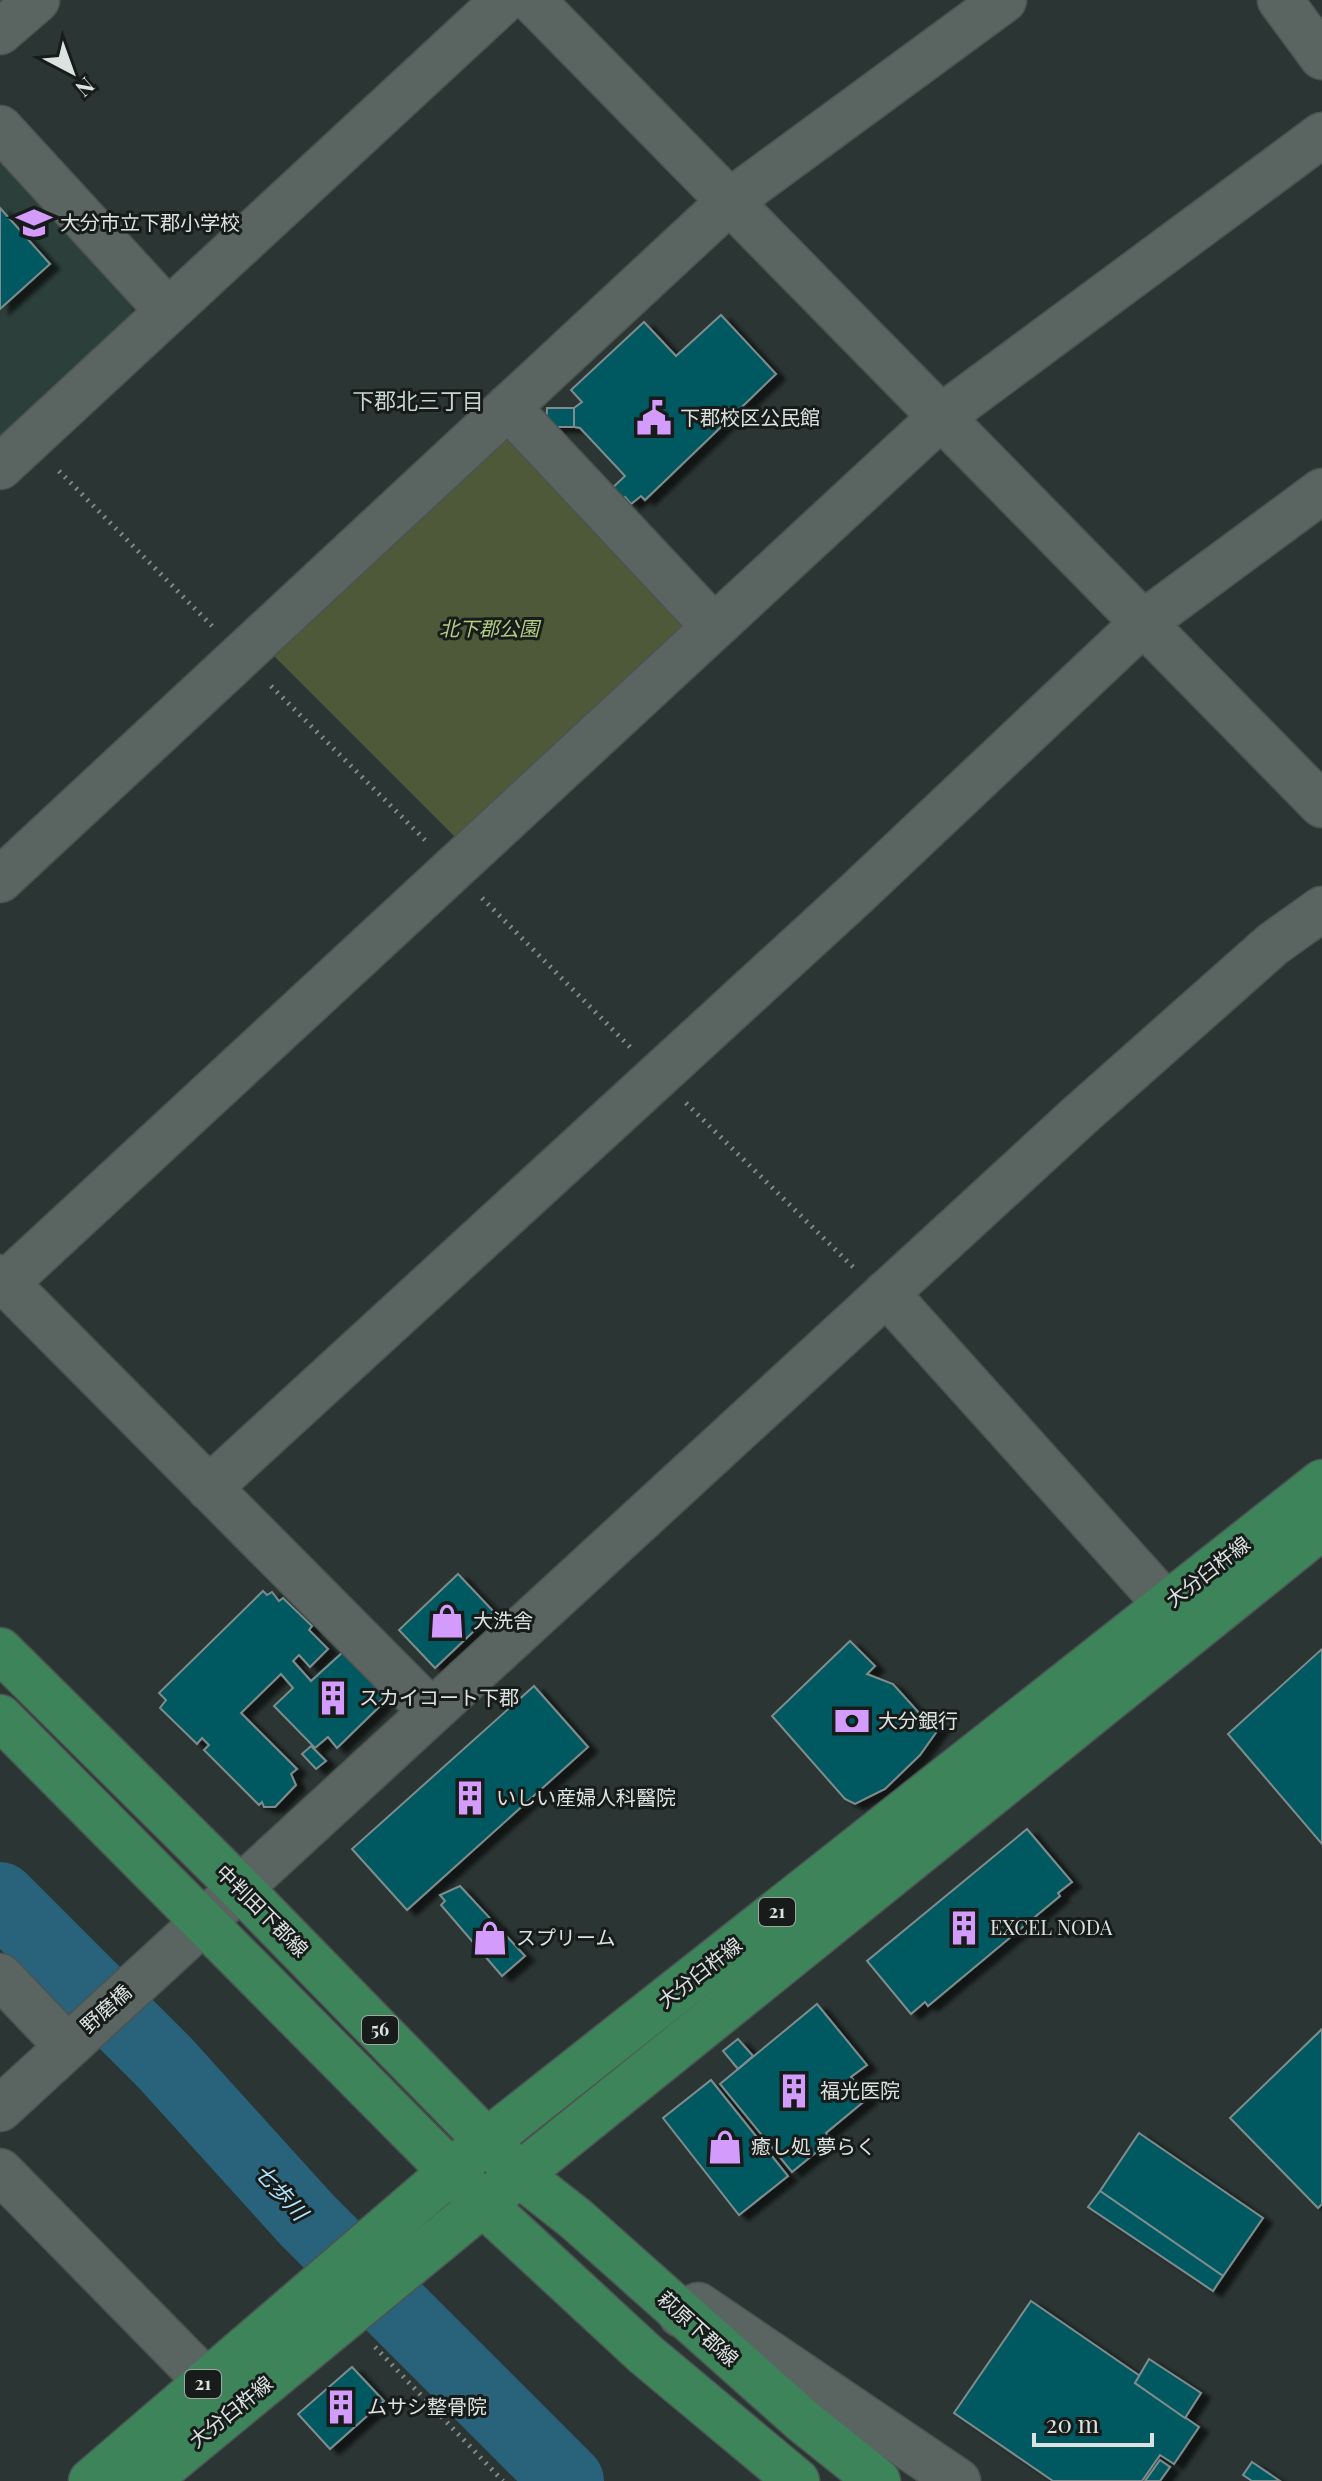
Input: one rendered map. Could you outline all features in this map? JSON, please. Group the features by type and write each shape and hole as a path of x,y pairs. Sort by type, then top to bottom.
{"main road":[{"name":"大分臼杵線","path":"147,2481 357,2329 421,2256 1179,1618 1322,1482"},
{"name":"大分臼杵線","path":"91,2481 488,2140 1179,1618 1322,1527"},
{"name":"中判田下郡線","path":"0,1650 239,1887 520,2175"},
{"name":"56","path":"0,1717 204,1919 483,2204"},
{"name":"萩原下郡線","path":"520,2175 576,2219 681,2315 878,2481"},
{"path":"483,2204 645,2354 797,2481"}],"street":[{"path":"0,32 37,0"},
{"path":"14,454 504,0"},
{"path":"532,0 1322,805"},
{"path":"0,880 730,201 1004,0"},
{"path":"1280,0 1322,57"},
{"path":"0,128 168,311"},
{"path":"431,1711 3,1280 941,417 1322,135"},
{"path":"508,407 714,627"},
{"path":"209,1488 856,894 1143,623 1322,491"},
{"name":"野磨橋","path":"0,2109 886,1293 1250,964 1322,909"},
{"path":"886,1293 1179,1618"},
{"path":"0,1976 71,2042"},
{"path":"0,2171 206,2381"},
{"path":"681,2315 698,2305 958,2481"}],"path":[{"path":"14,454 216,630"},
{"path":"262,676 430,846"},
{"path":"475,891 636,1053"},
{"path":"684,1102 860,1274 886,1293"},
{"path":"357,2329 503,2481"}],"shaded area":[{"name":"大分市立下郡小学校","path":"0,151 136,295 131,314 0,437"}],"green space":[{"name":"北下郡公園","path":"520,436 684,611 684,630 458,840 269,651 500,437"}],"building":[{"path":"0,208 50,264 0,309"},
{"name":"下郡校区公民館","path":"721,315 776,374 645,500 641,496 631,504 625,497 620,502 609,491 625,476 580,428 574,427 574,408 582,402 571,390 644,322 676,356"},
{"path":"547,408 574,408 574,427 546,427"},
{"name":"大洗舎","path":"458,1574 494,1612 435,1668 399,1630"},
{"name":"スカイコート下郡","path":"263,1591 267,1595 272,1592 279,1601 283,1598 312,1626 309,1630 328,1649 310,1667 299,1655 293,1661 311,1681 343,1652 385,1697 379,1702 381,1705 337,1748 328,1737 315,1748 274,1706 293,1688 281,1674 241,1713 297,1769 291,1774 296,1785 275,1807 264,1807 262,1802 259,1805 204,1750 209,1745 202,1738 197,1744 160,1708 166,1700 159,1693"},
{"name":"大分銀行","path":"850,1641 875,1666 867,1674 893,1684 930,1725 940,1727 920,1755 885,1789 855,1804 845,1799 772,1716"},
{"path":"1322,1649 1322,1844 1228,1734"},
{"name":"いしい産婦人科醫院","path":"534,1686 588,1747 407,1910 352,1849"},
{"path":"311,1746 326,1761 316,1769 302,1754"},
{"name":"EXCEL NODA","path":"1027,1829 1072,1882 1058,1893 1060,1896 928,2006 925,2002 911,2014 867,1961"},
{"name":"スプリーム","path":"460,1886 525,1956 502,1976 441,1905 445,1901 440,1895"},
{"name":"福光医院","path":"817,2004 867,2065 851,2077 868,2098 826,2133 831,2140 792,2172 720,2084"},
{"path":"1322,2029 1322,2204 1318,2208 1230,2118"},
{"path":"738,2039 753,2056 738,2069 723,2051"},
{"name":"癒し処 夢らく","path":"711,2080 788,2176 739,2215 663,2118"},
{"path":"1139,2133 1263,2218 1223,2276 1100,2191"},
{"path":"1100,2191 1223,2276 1213,2291 1088,2207"},
{"path":"1031,2301 1140,2376 1135,2383 1199,2427 1174,2464 1160,2455 1142,2481 1053,2481 954,2413"},
{"path":"1149,2359 1201,2393 1185,2418 1135,2383"},
{"name":"ムサシ整骨院","path":"352,2367 384,2401 330,2449 298,2414"},
{"path":"1160,2460 1170,2467 1160,2481 1145,2481"},
{"path":"1252,2462 1280,2481 1252,2481 1243,2475"}],"waterway":[{"name":"七歩川","path":"0,1898 165,2063 307,2220 568,2481"}],"place":[{"name":"大分市立下郡小学校","path":"34,223"},
{"name":"下郡校区公民館","path":"654,418"},
{"name":"大洗舎","path":"447,1621"},
{"name":"スカイコート下郡","path":"333,1698"},
{"name":"大分銀行","path":"852,1721"},
{"name":"いしい産婦人科醫院","path":"470,1798"},
{"name":"EXCEL NODA","path":"964,1928"},
{"name":"スプリーム","path":"490,1938"},
{"name":"福光医院","path":"794,2091"},
{"name":"癒し処 夢らく","path":"725,2147"},
{"name":"ムサシ整骨院","path":"341,2407"}],"district":[{"name":"下郡北三丁目","path":"418,401"}]}
